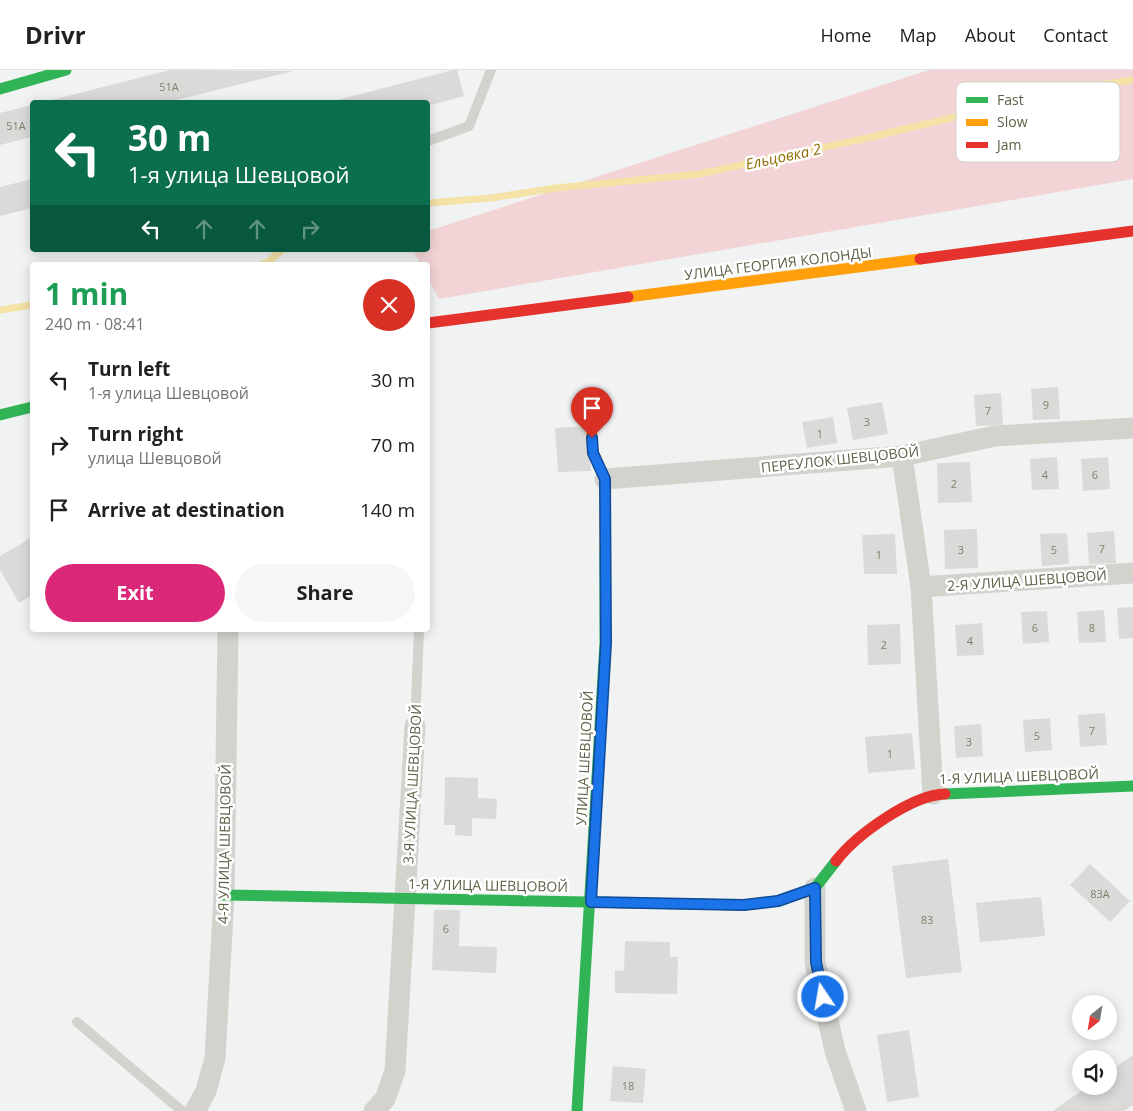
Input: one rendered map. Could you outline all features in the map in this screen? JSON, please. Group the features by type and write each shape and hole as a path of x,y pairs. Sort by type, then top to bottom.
{"street":[{"path":"0,89 66,70"},
{"name":"УЛИЦА ГЕОРГИЯ КОЛОНДЫ","path":"430,323 1133,231"},
{"path":"0,415 30,408"},
{"name":"УЛИЦА ШЕВЦОВОЙ","path":"577,1111 606,643 605,479 593,453 590,408"},
{"name":"ПЕРЕУЛОК ШЕВЦОВОЙ","path":"605,479 902,456 995,436 1133,428"},
{"path":"902,456 921,587 933,794"},
{"name":"2-Я УЛИЦА ШЕВЦОВОЙ","path":"921,587 1133,573"},
{"name":"4-Я УЛИЦА ШЕВЦОВОЙ","path":"194,1111 206,1091 215,1058 224,896 228,632"},
{"name":"3-Я УЛИЦА ШЕВЦОВОЙ","path":"374,1111 385,1099 395,1072 415,726"},
{"name":"1-Я УЛИЦА ШЕВЦОВОЙ","path":"224,896 744,905 778,901 815,888 847,847 883,819 933,794 1133,786"},
{"path":"815,888 816,962 834,1051 856,1111"}],"lane":[{"path":"430,140 469,126 491,70"},
{"name":"3-Я УЛИЦА ШЕВЦОВОЙ","path":"415,726 419,632"},
{"path":"77,1022 182,1111"}],"shaded area":[{"path":"929,70 1133,70 1133,179 439,299 430,282 430,262 419,262 414,252 430,252 430,230"}],"building":[{"path":"170,70 294,71 176,100 52,100"},
{"path":"453,70 457,70 464,96 430,105 430,100 338,100"},
{"path":"30,106 30,138 0,145 0,113"},
{"path":"30,180 30,208 0,216 0,187"},
{"path":"1058,387 1060,419 1033,420 1031,389"},
{"path":"1001,393 1003,425 976,426 974,395"},
{"path":"882,402 888,434 853,440 847,408"},
{"path":"833,417 837,443 807,448 802,422"},
{"path":"588,426 591,471 558,472 555,428"},
{"path":"1057,457 1059,489 1032,490 1030,459"},
{"path":"1108,457 1110,489 1083,491 1081,459"},
{"path":"970,462 972,502 938,503 937,463"},
{"path":"977,529 978,568 945,569 944,530"},
{"path":"1114,531 1116,563 1089,564 1087,533"},
{"path":"1067,533 1069,564 1042,566 1040,534"},
{"path":"895,534 897,574 864,574 862,535"},
{"path":"30,539 30,596 19,603 0,570 0,556"},
{"path":"1133,607 1133,638 1119,639 1117,608"},
{"path":"1104,610 1106,642 1079,643 1077,612"},
{"path":"1047,611 1049,642 1023,644 1021,612"},
{"path":"982,623 984,655 957,656 955,625"},
{"path":"900,624 901,664 868,665 867,625"},
{"path":"1105,713 1107,745 1080,747 1078,715"},
{"path":"1050,718 1052,750 1025,752 1023,720"},
{"path":"981,724 983,756 956,758 954,726"},
{"path":"912,733 915,769 868,773 865,737"},
{"path":"445,777 478,778 478,798 497,799 496,819 472,818 472,836 455,835 455,825 444,825"},
{"path":"948,859 962,972 906,978 892,866"},
{"path":"1090,864 1130,901 1110,922 1070,885"},
{"path":"1041,897 1045,936 980,942 976,903"},
{"path":"434,910 460,910 459,946 497,947 496,973 432,970"},
{"path":"625,941 670,942 670,957 678,957 677,994 615,993 615,970 624,971"},
{"path":"909,1030 919,1097 887,1102 877,1035"},
{"path":"1133,1055 1133,1105 1124,1111 1053,1111 1075,1095 1117,1095 1117,1066"},
{"path":"613,1066 646,1069 643,1103 610,1101"}],"waterway":[{"name":"Ельцовка 2","path":"1119,82 1133,80"},
{"name":"Ельцовка 2","path":"430,203 491,198 556,188 699,174 956,117"},
{"name":"Ельцовка 2","path":"268,262 280,252"},
{"name":"Ельцовка 2","path":"0,310 30,305"}],"traffic: fast":[{"path":"0,89 66,70"},
{"path":"0,415 30,408"},
{"path":"577,1111 605,643 605,552"},
{"path":"945,794 1133,786"},
{"path":"224,895 744,905 778,901 815,888 836,861"}],"traffic: slow":[{"path":"628,297 920,259"},
{"path":"590,408 593,453 605,479 605,552"}],"traffic: jam":[{"path":"920,259 1133,231"},
{"path":"430,323 628,297"},
{"path":"836,861 857,839 886,818 917,801 945,794"}],"route":[{"path":"592,438 593,453 605,479 606,643 591,902 744,905 778,901 815,888 816,962 823,997"}]}
